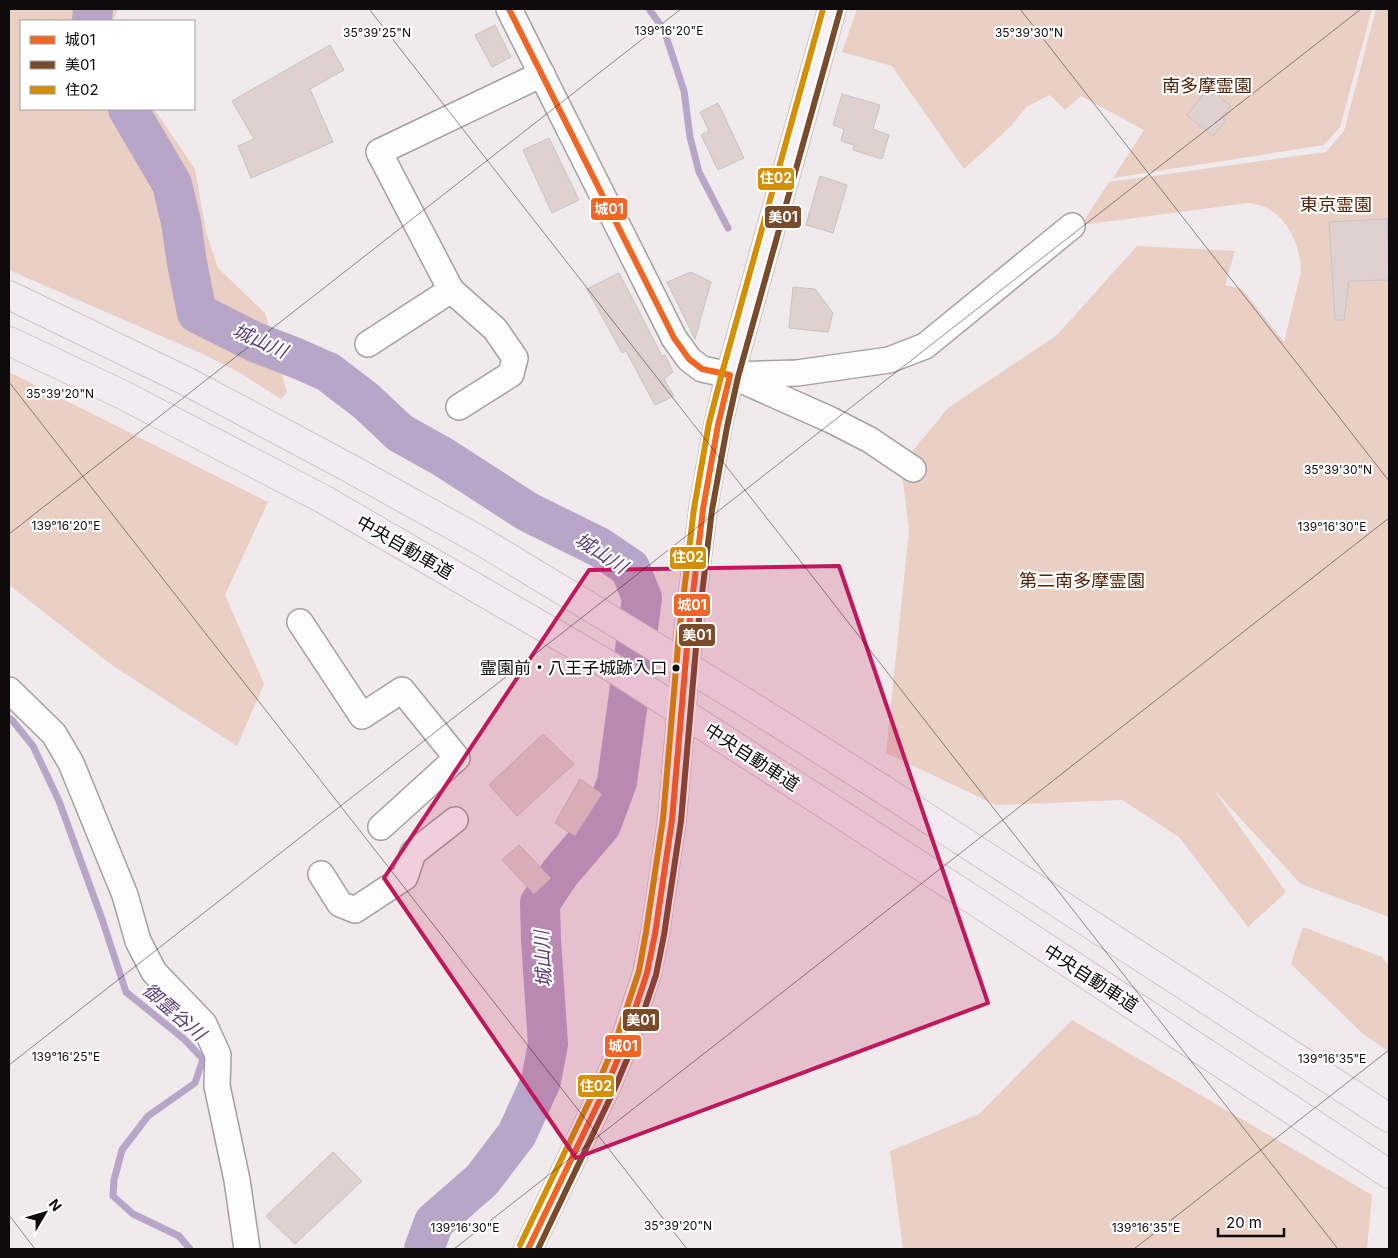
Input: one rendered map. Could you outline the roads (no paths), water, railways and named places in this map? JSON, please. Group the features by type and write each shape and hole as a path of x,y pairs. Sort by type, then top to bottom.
{"highway":[{"path":"9,295 188,382 481,541 756,709 884,790 1389,1118"},
{"name":"中央自動車道","path":"9,341 120,394 324,499 602,661 984,907 1389,1174"}],"main road":[{"path":"528,1249 608,1085 647,972 655,934 672,820 688,635 703,509 718,425 730,375 832,9"}],"street":[{"path":"509,9 674,338 689,360 702,369 730,375 838,424 870,440 913,469"},
{"path":"458,407 511,374 515,358 495,329 451,290 379,152 542,74"},
{"path":"730,375 797,372 889,360 925,346 1072,226"},
{"path":"368,344 451,290"},
{"path":"300,622 362,716 402,690 457,758 381,827"},
{"path":"9,690 54,734 71,764 124,894 138,941 154,972 204,1024 218,1055 217,1086 237,1180 247,1249"},
{"path":"321,874 340,904 355,910 405,877 414,853 455,820"}],"waterway":[{"name":"城山川","path":"92,20 93,9"},
{"path":"649,9 664,30 684,91 690,137 699,172 728,228"},
{"name":"城山川","path":"129,110 172,184 181,222 197,313 257,343 328,372 366,401 400,433 443,457 528,512 599,547 630,568 642,598 617,782 601,825 560,873 540,903 548,1044 541,1081 517,1134 482,1180 434,1222 424,1249"},
{"path":"635,580 646,565"},
{"name":"御霊谷川","path":"9,718 33,746 59,801 102,919 126,992 184,1039 203,1059 195,1083 148,1116 122,1150 114,1180 113,1196 133,1214 179,1236 190,1249"}],"place":[{"name":"霊園前・八王子城跡入口","path":"676,668"}],"park label":[{"name":"南多摩霊園","path":"1207,85"},
{"name":"東京霊園","path":"1336,204"},
{"name":"第二南多摩霊園","path":"1082,580"}]}
